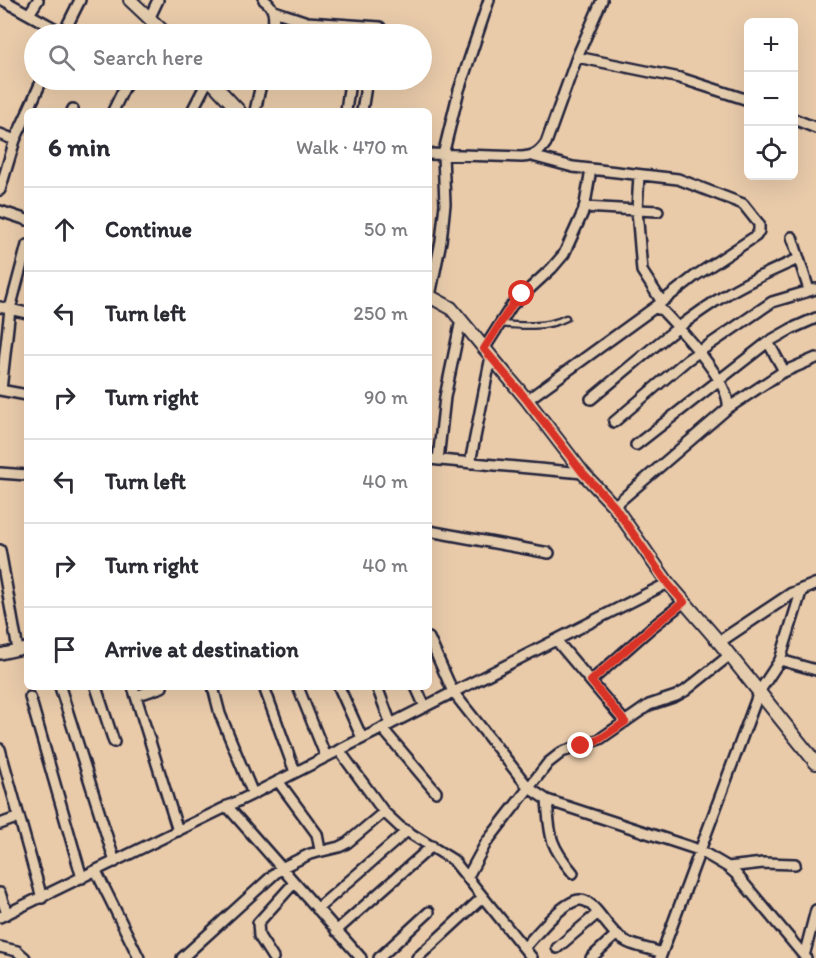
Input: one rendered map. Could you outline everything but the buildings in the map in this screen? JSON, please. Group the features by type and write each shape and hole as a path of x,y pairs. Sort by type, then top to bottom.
{"main road":[{"path":"130,0 150,24"},
{"path":"219,90 236,108"},
{"path":"432,299 451,308 527,400 583,473 614,506 668,584 730,655 816,763"}],"street":[{"path":"3,0 46,24"},
{"path":"29,14 38,0"},
{"path":"68,24 80,0"},
{"path":"152,24 158,0"},
{"path":"264,0 272,6 274,11 273,24"},
{"path":"432,284 441,241 445,204 442,155 459,90 489,0"},
{"path":"532,156 540,152 546,142 577,57 602,0"},
{"path":"274,11 307,21 344,24"},
{"path":"577,57 680,78 744,99"},
{"path":"30,108 38,90"},
{"path":"114,108 123,90"},
{"path":"194,108 204,90"},
{"path":"256,108 260,90"},
{"path":"346,108 349,90"},
{"path":"362,108 365,90"},
{"path":"0,190 15,140 24,121"},
{"path":"798,121 816,128"},
{"path":"0,135 15,140"},
{"path":"432,154 532,156 591,169 678,179 743,204 759,224 756,236 695,276 527,400"},
{"path":"470,463 487,352 512,305 564,254 584,207 591,169"},
{"path":"639,175 637,210 642,271 658,305 699,351 718,380 729,400 728,408"},
{"path":"584,207 658,211"},
{"path":"0,212 24,219"},
{"path":"614,422 699,351 772,302 813,289 798,258 792,237"},
{"path":"24,256 10,309 0,390 24,394"},
{"path":"591,399 678,328 747,282 798,258"},
{"path":"0,307 24,312"},
{"path":"636,446 768,342 791,328 816,318"},
{"path":"460,320 434,460 583,473"},
{"path":"768,342 783,369 781,373"},
{"path":"614,506 728,408 781,373 816,358"},
{"path":"0,473 24,475"},
{"path":"432,532 549,553"},
{"path":"0,550 22,649 0,654"},
{"path":"719,642 815,581"},
{"path":"0,893 4,916 253,794 668,584"},
{"path":"339,750 384,812 407,831 453,860 526,954 555,916 575,901 586,901 616,934 628,943 661,955 759,692 780,660 802,589"},
{"path":"591,681 684,602"},
{"path":"556,640 625,722"},
{"path":"432,645 453,692 529,788 547,800 699,849 728,867 805,957"},
{"path":"467,878 486,843 557,755 594,742 649,705 685,691 730,655"},
{"path":"780,660 816,670"},
{"path":"61,690 116,862"},
{"path":"97,690 114,742"},
{"path":"214,690 220,714 253,794"},
{"path":"265,690 295,772"},
{"path":"299,690 326,756"},
{"path":"340,690 362,738"},
{"path":"378,690 387,726 436,792"},
{"path":"417,690 425,706"},
{"path":"135,691 178,831"},
{"path":"30,697 82,878"},
{"path":"0,749 42,898"},
{"path":"278,781 317,834 320,850"},
{"path":"547,800 550,838 555,850 573,873"},
{"path":"227,806 361,958"},
{"path":"182,958 281,868 320,850 339,847 347,843 384,812"},
{"path":"0,824 19,817"},
{"path":"317,909 407,831"},
{"path":"336,931 432,846"},
{"path":"728,867 763,863 795,864"},
{"path":"96,871 139,958"},
{"path":"273,958 259,936 258,923 294,884"},
{"path":"417,958 483,897"},
{"path":"805,957 816,910"},
{"path":"379,958 429,912"},
{"path":"557,948 598,913"},
{"path":"591,958 616,934"},
{"path":"0,947 17,951 25,958"}],"lane":[{"path":"500,324 521,326 558,322 566,318"}],"route":[{"path":"522,294 512,305 484,349 583,473 614,506 668,584 684,602 591,681 625,722 600,739 581,746"}]}
